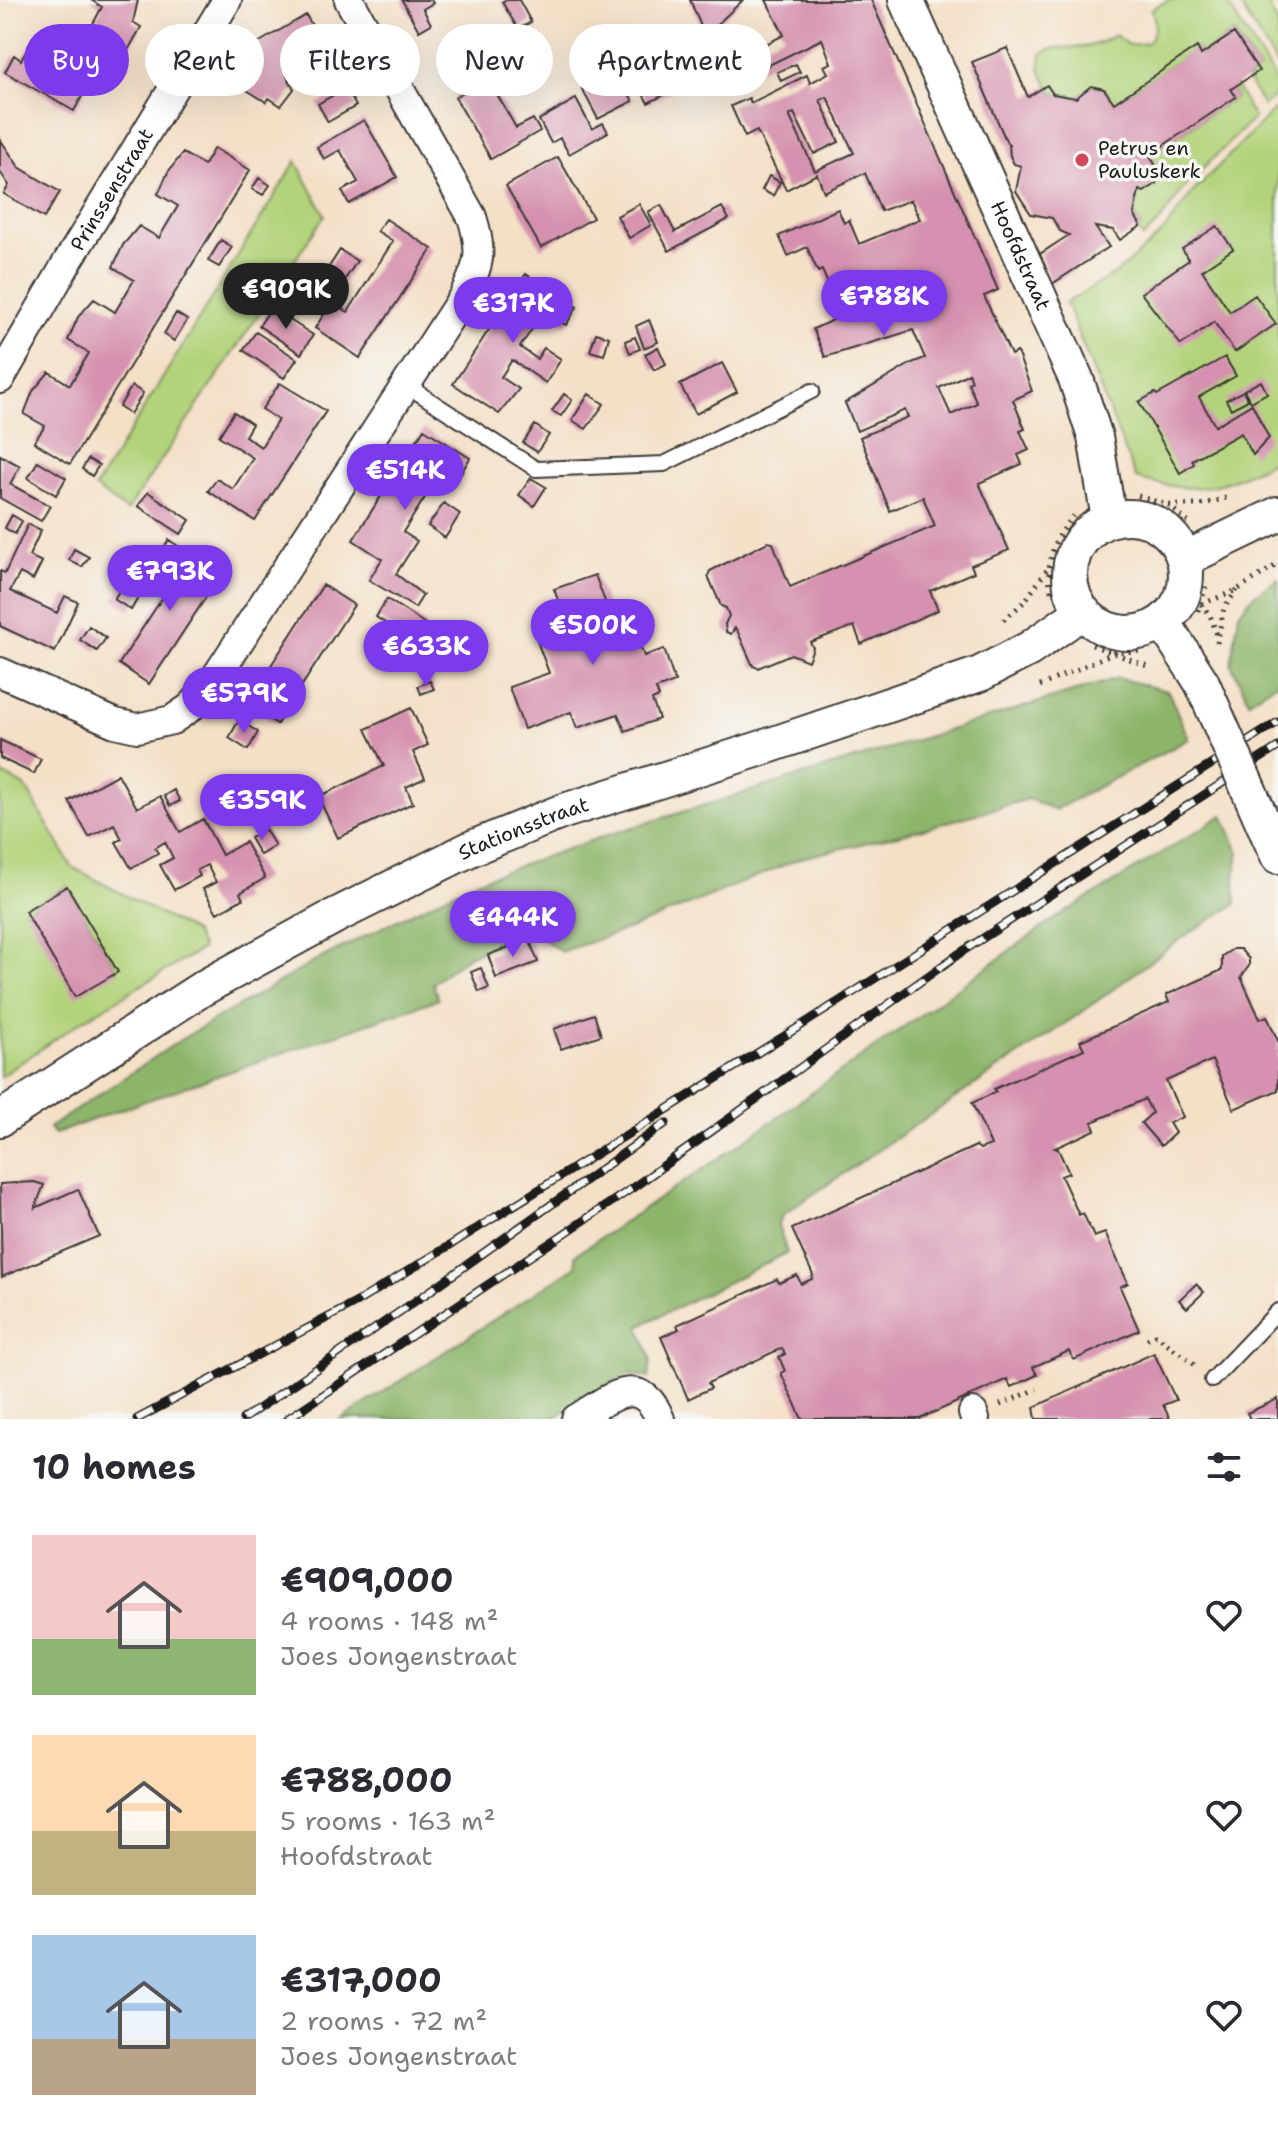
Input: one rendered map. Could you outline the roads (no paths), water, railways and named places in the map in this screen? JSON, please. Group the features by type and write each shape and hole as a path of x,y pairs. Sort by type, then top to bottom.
{"street":[{"name":"Prinssenstraat","path":"0,379 227,0"},
{"path":"0,672 115,723 137,728 172,720 191,707 212,683 477,271 480,248 472,217 349,0"},
{"name":"Hoofdstraat","path":"906,0 1076,379 1095,437 1092,516"},
{"path":"1185,559 1278,514"},
{"path":"1092,516 1127,516 1155,523 1177,542 1185,559 1186,587 1181,600 1163,622 1148,631 1130,634 1103,628 1082,612 1073,595 1069,577 1071,559 1079,542 1092,529 1092,516"},
{"name":"Stationsstraat","path":"0,1119 203,988 335,916 472,848 561,812 980,674 1029,649 1082,612"},
{"path":"1163,622 1202,683 1273,845"},
{"path":"576,1419 617,1394 631,1392 645,1394 654,1403 660,1419"}],"lane":[{"path":"406,385 536,469 664,464 812,391"},
{"path":"1212,1380 1278,1311"}],"railway":[{"path":"137,1419 357,1302 452,1244 1278,722"},
{"path":"287,1419 631,1189 960,953 1278,747"},
{"path":"243,1419 666,1123"}],"place":[{"name":"Petrus en Pauluskerk","path":"1082,160"}]}
